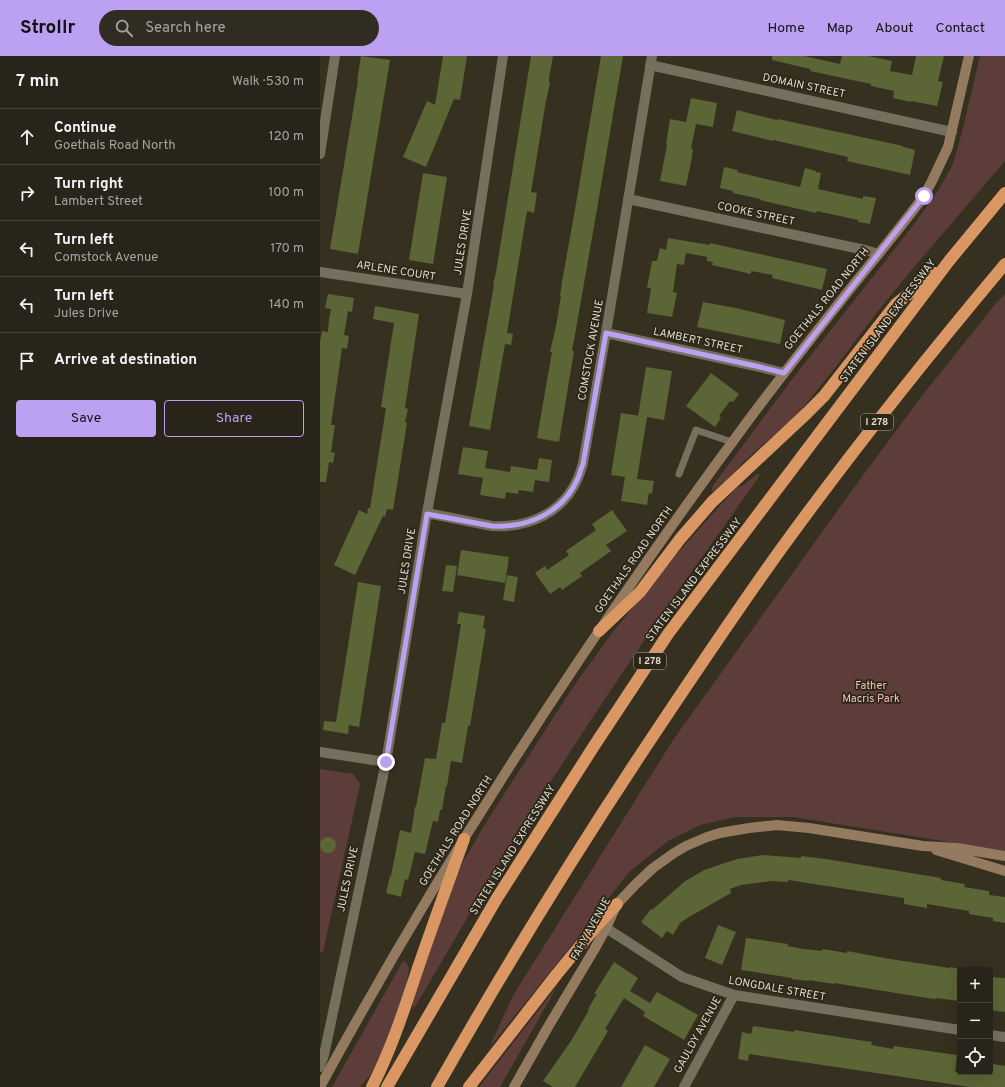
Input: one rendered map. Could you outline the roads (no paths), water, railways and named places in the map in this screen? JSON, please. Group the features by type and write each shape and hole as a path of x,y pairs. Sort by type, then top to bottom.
{"highway":[{"name":"STATEN ISLAND EXPRESSWAY","path":"388,1087 497,898 643,671 673,628 949,261 1005,193"},
{"path":"599,631 640,592 680,539 712,502 824,396 896,304 949,261"},
{"name":"I 278","path":"437,1087 464,1039 581,847 679,696 730,621 786,542 882,415 943,338 1005,264"},
{"path":"372,1087 383,1066 396,1034 440,904 464,839"},
{"path":"469,1087 557,974 598,924 617,904"}],"main road":[{"name":"GOETHALS ROAD NORTH","path":"320,1087 387,968 464,839 599,631 652,553 732,442 784,373 927,191 948,147 969,56"},
{"name":"FAHY AVENUE","path":"514,1087 606,928 617,904 653,868 686,846 707,837 733,830 763,826 793,826 923,846 956,848 1005,856"},
{"name":"FAHY AVENUE","path":"923,846 1005,871"}],"street":[{"path":"320,154 336,56"},
{"name":"JULES DRIVE","path":"320,1067 324,1055 386,762 427,514 467,294 503,56"},
{"name":"DOMAIN STREET","path":"651,60 952,132"},
{"name":"COMSTOCK AVENUE","path":"427,514 503,527 531,522 547,514 558,506 570,493 578,478 583,464 606,333 651,60"},
{"name":"COOKE STREET","path":"628,199 879,254"},
{"name":"ARLENE COURT","path":"320,272 467,294"},
{"name":"LAMBERT STREET","path":"606,333 784,373"},
{"path":"320,752 386,762"},
{"name":"LONGDALE STREET","path":"606,928 682,978 734,995 957,1030"},
{"name":"GAULDY AVENUE","path":"684,1087 734,995"},
{"path":"993,1035 1005,1037"}],"lane":[{"path":"679,474 696,430 732,442"}],"park label":[{"name":"Father Macris Park","path":"871,692"}]}
